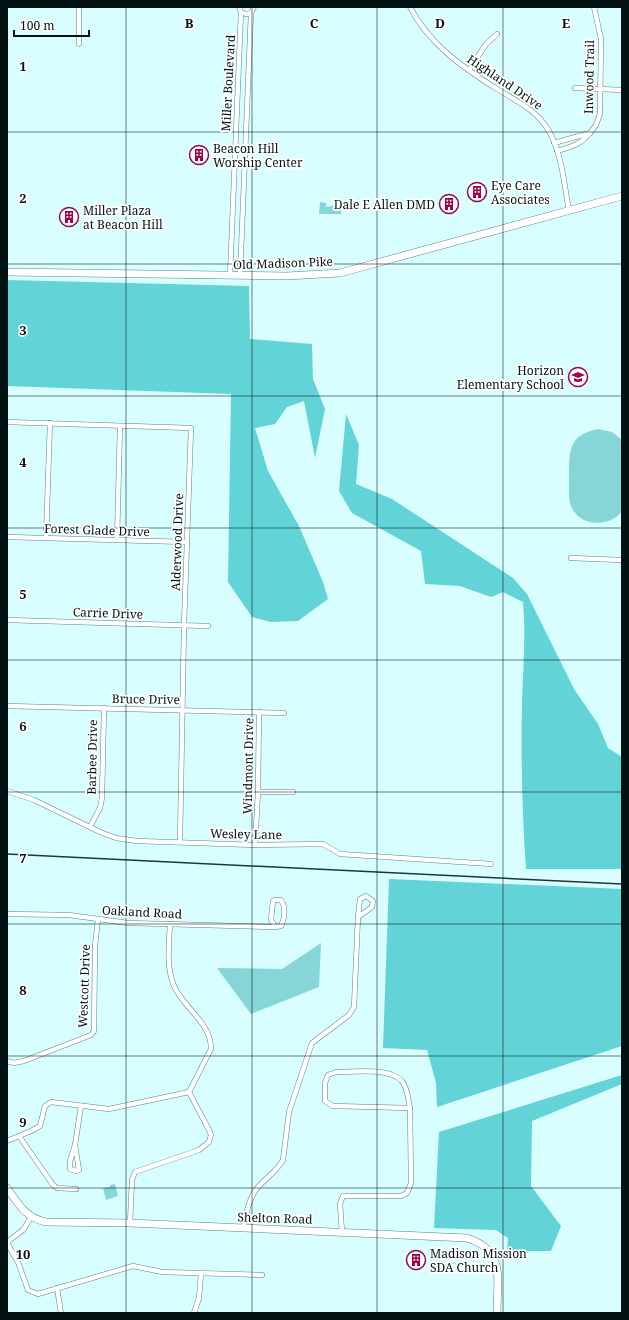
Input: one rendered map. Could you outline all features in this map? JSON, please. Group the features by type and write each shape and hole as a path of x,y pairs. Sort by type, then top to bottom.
{"main road":[{"name":"Old Madison Pike","path":"7,272 287,276 340,272 622,196"},
{"path":"7,1188 18,1204 31,1217"},
{"name":"Shelton Road","path":"31,1217 46,1222 243,1228 467,1238 479,1242 489,1249 497,1268 498,1313"}],"street":[{"path":"79,7 79,44"},
{"path":"240,9 246,14 251,13 254,7"},
{"name":"Highland Drive","path":"410,7 428,37 447,55 525,106 540,118 557,151 569,211"},
{"name":"Inwood Trail","path":"590,133 599,120 600,90 601,39 594,7"},
{"name":"Miller Boulevard","path":"230,276 240,9"},
{"name":"Miller Boulevard","path":"240,276 251,13"},
{"path":"469,70 486,44 497,34"},
{"path":"575,88 622,90"},
{"path":"554,143 590,133"},
{"path":"557,151 583,142 590,133"},
{"path":"235,155 245,155"},
{"path":"233,216 243,218"},
{"name":"Alderwood Drive","path":"7,422 191,428 184,625 180,842"},
{"path":"46,538 50,423"},
{"path":"117,540 120,426"},
{"name":"Forest Glade Drive","path":"7,537 187,542"},
{"path":"571,558 622,560"},
{"name":"Carrie Drive","path":"7,620 208,626"},
{"name":"Bruce Drive","path":"7,706 284,712"},
{"name":"Barbee Drive","path":"90,827 100,808 102,798 104,708"},
{"name":"Windmont Drive","path":"255,845 258,792 259,712"},
{"name":"Wesley Lane","path":"7,791 34,800 116,838 137,841 255,845 323,844 340,854 491,864"},
{"path":"258,792 293,792"},
{"path":"243,1228 252,1196 258,1187 279,1167 283,1160 289,1112 312,1043 349,1015 354,1007 358,917 360,899 366,896 373,901 372,907 358,917"},
{"path":"278,899 282,900 284,904 284,921 281,926 275,927 271,919 273,901 278,899"},
{"name":"Oakland Road","path":"7,914 68,915 128,923 275,927"},
{"name":"Westcott Drive","path":"7,1061 14,1063 24,1061 92,1035 94,1030 95,946 98,919"},
{"path":"7,1141 40,1126 45,1106 51,1102 101,1110 116,1109 189,1092 211,1049 211,1041 204,1024 174,986 170,970 170,924"},
{"path":"342,1232 340,1204 343,1196 401,1196 407,1193 411,1183 410,1108 407,1090 397,1076 386,1072 336,1072 328,1076 326,1083 326,1101 333,1106 410,1108"},
{"path":"130,1224 132,1180 135,1172 199,1150 209,1142 211,1135 209,1130 189,1092"},
{"path":"75,1145 80,1165 80,1170 76,1171 70,1169 81,1106"},
{"path":"19,1136 53,1185 58,1188 76,1189"},
{"path":"31,1217 23,1230 7,1243 18,1262 28,1290 38,1294 133,1266 162,1272 262,1275"},
{"path":"194,1313 199,1298 200,1274"},
{"path":"57,1288 61,1313"}],"shaded area":[{"path":"320,202 326,203 326,207 337,205 337,207 341,208 341,214 319,214"},
{"path":"7,280 249,286 250,339 312,344 313,379 325,409 315,458 304,401 287,407 275,424 255,428 268,471 299,526 323,582 328,599 298,621 271,622 252,617 228,582 231,394 7,386"},
{"path":"346,414 359,445 356,484 392,499 513,578 527,594 574,689 598,724 608,748 622,757 622,869 526,869 522,765 524,640 523,602 503,592 491,597 460,586 425,584 421,551 352,513 339,491"},
{"path":"598,429 612,432 622,440 622,511 617,517 595,523 581,518 575,513 571,506 569,496 569,460 572,446 576,440 588,432"},
{"path":"389,879 622,889 622,1046 437,1107 436,1083 427,1050 383,1048"},
{"path":"321,943 319,987 251,1014 217,968 282,969"},
{"path":"622,1075 622,1084 532,1121 531,1186 561,1226 551,1251 507,1251 508,1238 496,1230 434,1228 439,1132"},
{"path":"115,1184 118,1196 106,1200 103,1188 110,1187 110,1185"}],"railway":[{"path":"7,854 622,884"}],"place":[{"name":"Beacon Hill Worship Center","path":"199,155"},
{"name":"Eye Care Associates","path":"477,192"},
{"name":"Dale E Allen DMD","path":"449,204"},
{"name":"Miller Plaza at Beacon Hill","path":"69,217"},
{"name":"Horizon Elementary School","path":"578,377"},
{"name":"Madison Mission SDA Church","path":"416,1260"}]}
